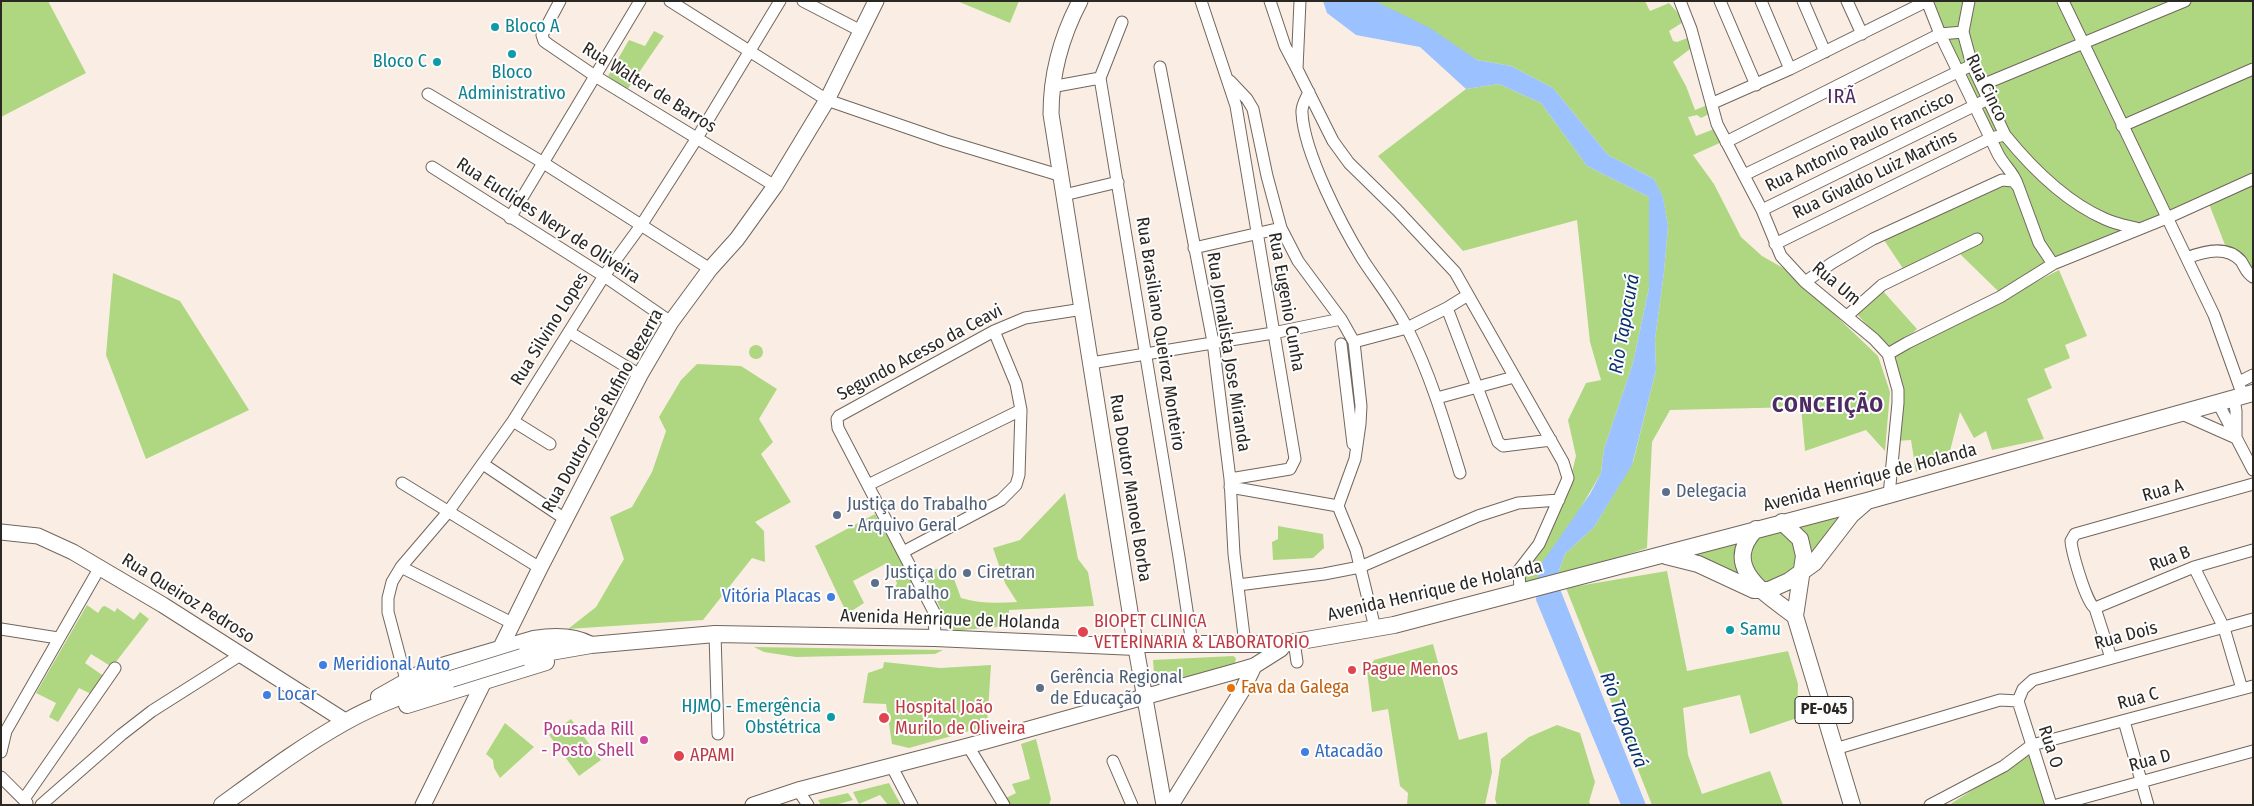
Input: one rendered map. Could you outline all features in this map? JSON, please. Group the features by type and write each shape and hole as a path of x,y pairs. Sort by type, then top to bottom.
{"main road":[{"name":"Rua Doutor José Rufino Bezerra","path":"423,805 486,680 512,623 640,375 671,322 710,269 737,240 775,186 826,100 876,1"},
{"name":"Rua Doutor Manoel Borba","path":"1080,1 1069,22 1059,50 1051,88 1051,114 1144,698 1164,805"},
{"name":"Avenida Henrique de Holanda","path":"222,805 276,765 360,714 451,679 522,658 591,645 715,634 935,638 1136,647 1142,644 1293,642 1375,628 1664,556 1756,529 1888,496 2218,404 2242,392"},
{"path":"1761,591 1775,588 1802,573 1821,556 1851,515 1867,501"},
{"path":"1664,556 1698,564 1761,591 1795,616 1805,561 1797,535 1782,522"},
{"path":"1756,529 1747,540 1743,554 1748,575 1761,591"},
{"name":"Rua Queiroz Pedroso","path":"1,532 38,536 100,567 242,654 346,721"},
{"path":"753,805 798,790 892,767 1144,698 1295,653 1390,633 1521,598 1525,591"},
{"name":"PE-045","path":"1795,616 1852,805"},
{"path":"360,714 375,700 406,680 425,671 500,648 551,636 576,639 591,645"},
{"path":"360,714 392,710 486,680 612,644"},
{"path":"1136,647 1141,650 1295,653"},
{"path":"1171,805 1243,689 1254,666"}],"street":[{"name":"Rua Walter de Barros","path":"560,1 542,35 544,41 595,76 775,186"},
{"path":"510,218 640,1"},
{"path":"670,1 826,100 946,141 1062,176"},
{"name":"Rua Silvino Lopes","path":"406,680 388,612 388,598 392,582 401,567 448,512 513,421 604,276 642,224 697,138 780,1"},
{"path":"803,1 861,31"},
{"name":"Rua Eugenio Cunha","path":"1201,1 1229,80 1241,133 1295,462 1290,469 1230,483"},
{"path":"1270,1 1285,46 1333,141 1349,163 1397,210 1455,272 1563,462 1568,478 1559,500 1539,544 1518,570 1525,591"},
{"path":"1297,69 1300,1"},
{"name":"Rua Um","path":"1680,1 1691,29 1713,102 1717,124 1762,210 1781,256 1805,282 1847,316 1888,354"},
{"path":"1720,1 1756,85"},
{"path":"1761,1 1790,69"},
{"path":"1803,1 1825,52"},
{"path":"1847,1 1862,34"},
{"path":"1713,102 1790,69 1927,1"},
{"name":"Rua Cinco","path":"1927,1 1940,34 2000,159 2016,176 2039,243 2053,264"},
{"path":"1969,1 1963,32 1972,65 2005,135 2038,170 2063,192 2105,219 2139,229"},
{"path":"2063,1 2214,315 2242,392"},
{"path":"1982,85 2084,45 2184,1"},
{"path":"1051,88 1100,78 1122,22"},
{"path":"1726,142 1940,34 1963,32"},
{"path":"1744,175 1972,65"},
{"name":"Rua Jornalista Jose Miranda","path":"1160,67 1213,342 1230,483 1238,585 1246,644"},
{"path":"2122,126 2253,69"},
{"name":"Rua Brasiliano Queiroz Monteiro","path":"1100,78 1192,644"},
{"path":"1229,80 1247,99 1253,109 1259,129 1267,176 1281,228 1298,261 1342,319 1354,342 1361,406 1354,459 1338,506 1356,550 1375,628"},
{"path":"1309,92 1302,107 1302,114 1312,157 1362,259 1408,328 1438,398 1460,473"},
{"path":"428,94 642,224 710,269"},
{"name":"Rua Antonio Paulo Francisco","path":"1762,210 1988,100"},
{"name":"Rua Givaldo Luiz Martins","path":"1775,244 1991,138 2005,135"},
{"name":"Rua Euclides Nery de Oliveira","path":"432,167 604,276 671,322"},
{"path":"1888,496 1898,390 1888,354 2000,297 2040,274 2053,264 2167,218 2253,179"},
{"path":"1805,282 1832,263 1873,239 2002,180 2012,181 2018,186"},
{"path":"1064,195 1118,182"},
{"path":"1194,248 1281,228"},
{"path":"1847,316 1882,285 1977,240"},
{"path":"2187,258 2198,253 2222,251 2238,259 2248,274 2253,277"},
{"path":"1354,342 1408,328 1447,308 1468,294"},
{"name":"Segundo Acesso da Ceavi","path":"868,485 836,423 839,416 994,331 1025,318 1083,308"},
{"path":"1447,308 1500,444 1503,446 1551,440"},
{"path":"1091,363 1273,333 1342,319"},
{"path":"903,552 1010,493 1016,485 1019,475 1021,410 1016,384 994,331"},
{"path":"569,332 640,375"},
{"path":"1341,344 1354,459"},
{"path":"2236,438 2236,411 2242,392 2253,375"},
{"path":"1438,398 1514,377"},
{"path":"2218,404 2253,470"},
{"path":"935,638 934,612 868,485 1021,410"},
{"path":"2182,414 2236,438"},
{"path":"513,421 550,444"},
{"path":"483,464 565,519"},
{"path":"402,483 540,568"},
{"path":"1230,483 1338,506"},
{"name":"Rua A","path":"2098,607 2090,604 2071,545 2072,537 2083,532 2253,484"},
{"path":"1238,585 1324,574 1360,567 1478,516 1518,503 1559,500"},
{"name":"Rua B","path":"2098,607 2194,567 2253,550"},
{"path":"1,752 4,731 100,567"},
{"path":"401,567 512,623"},
{"path":"2194,567 2224,628 2247,688"},
{"path":"2098,607 2111,658"},
{"name":"Rua Dois","path":"2018,701 2023,689 2033,680 2253,619"},
{"path":"1,629 58,638"},
{"path":"715,634 718,734"},
{"path":"40,805 121,734 152,711 242,654"},
{"path":"1,777 26,802 115,668"},
{"name":"Rua C","path":"2032,745 2247,688"},
{"path":"1835,749 1969,708 2000,700 2018,701"},
{"name":"Rua O","path":"2018,701 2051,805"},
{"path":"2124,721 2148,805"},
{"path":"1930,805 2004,766 2032,745"},
{"path":"968,746 1004,805"},
{"name":"Rua D","path":"2056,805 2253,751"},
{"path":"1114,761 1132,805"},
{"path":"892,767 912,805"},
{"path":"798,790 808,805"}],"green space":[{"path":"1,1 48,1 86,73 1,117"},
{"path":"957,1 1019,1 1010,23"},
{"path":"1370,1 1645,1 1650,11 1669,3 1685,21 1669,31 1673,41 1677,42 1690,37 1694,46 1673,62 1686,86 1695,110 1710,104 1711,113 1701,118 1697,115 1688,117 1696,136 1714,129 1724,141 1693,155 1714,184 1741,237 1762,256 1790,272 1878,356 1890,392 1885,451 1866,430 1805,451 1801,407 1670,410 1652,442 1647,548 1556,579 1565,554 1594,527 1633,462 1656,370 1655,339 1668,226 1663,198 1654,179 1608,155 1553,88 1511,66 1477,60"},
{"path":"1928,1 2253,1 2253,176 1998,291 1959,253 1904,270 1884,240 2009,184 1993,139"},
{"path":"654,31 664,36 627,90 608,76 629,40 645,46"},
{"path":"1499,84 1541,103 1587,166 1649,197 1649,288 1633,363 1604,449 1601,473 1536,585 1522,589 1520,571 1570,480 1576,456 1568,420 1586,383 1601,380 1590,342 1577,220 1463,251 1378,156 1466,89"},
{"path":"2253,185 2253,268 2235,253 2227,250 2209,204"},
{"path":"2059,270 2087,336 2065,345 2070,358 2044,369 2052,388 2027,399 2044,439 1992,450 1986,431 1974,438 1960,412 1950,451 1916,472 1911,440 1896,441 1895,355"},
{"path":"113,273 180,301 249,410 146,459 106,355"},
{"path":"1882,290 1917,329 1891,352 1856,313"},
{"path":"753,345 759,345 763,352 759,359 753,359 749,355 749,349"},
{"path":"697,364 741,366 777,389 759,419 773,442 761,454 791,502 755,522 764,531 765,562 752,558 703,620 568,629 596,607 624,559 610,517 632,507 652,472 666,431 659,417 681,380"},
{"path":"1065,493 1078,559 1088,572 1094,606 1009,610 1009,626 951,631 924,573 949,565 961,598 996,603 1017,602 1005,583 993,548 1020,540"},
{"path":"1861,505 1810,565 1790,528"},
{"path":"875,514 914,584 893,594 897,583 887,563 853,581 864,603 847,614 815,546"},
{"path":"1278,526 1323,534 1324,548 1313,558 1273,560 1272,542 1278,539"},
{"path":"1789,531 1802,562 1770,586 1751,572 1751,539 1759,533"},
{"path":"1750,534 1752,585 1681,553"},
{"path":"1667,571 1687,671 1788,651 1798,684 1797,718 1750,734 1740,695 1683,708 1688,755 1702,794 1770,771 1783,805 1652,805 1566,588"},
{"path":"87,605 98,613 105,606 115,612 117,608 134,620 140,612 149,619 112,667 91,654 85,663 105,677 91,694 79,688 58,722 49,717 56,703 36,693"},
{"path":"1433,644 1459,740 1487,732 1492,772 1485,805 1407,805 1408,793 1400,786 1388,709 1372,712 1367,671 1374,660"},
{"path":"754,647 943,650 935,654 796,657 764,652"},
{"path":"1233,656 1236,658 1235,663 1158,687 1155,685 1153,660"},
{"path":"884,662 940,668 991,665 987,726 909,748 892,744 886,704 863,703 868,673 883,668"},
{"path":"571,719 601,760 579,776 549,735"},
{"path":"505,723 534,747 500,778 494,768 493,760 486,754"},
{"path":"1557,725 1580,733 1595,782 1589,802 1591,805 1497,805 1495,799 1501,759 1529,737"},
{"path":"1036,739 1051,799 1049,805 1011,805 1006,798 1016,793 1012,784 1030,779 1021,744"},
{"path":"2030,753 2046,805 1949,805"},
{"path":"889,783 901,805 888,805 880,795 859,804 853,792"},
{"path":"848,793 853,800 835,805 821,805 818,800"}],"water":[{"path":"1323,1 1375,1 1430,28 1477,60 1511,66 1553,88 1608,155 1654,179 1663,197 1668,226 1655,339 1656,370 1632,465 1594,527 1565,554 1556,579 1646,805 1621,805 1536,600 1539,567 1590,494 1601,473 1604,449 1633,363 1649,288 1649,197 1587,166 1541,103 1499,84 1466,89 1420,47 1356,35 1327,13"}],"place":[{"name":"Bloco A","path":"495,27"},
{"name":"Bloco Administrativo","path":"512,54"},
{"name":"Bloco C","path":"437,62"},
{"name":"Delegacia","path":"1666,492"},
{"name":"Justiça do Trabalho - Arquivo Geral","path":"837,515"},
{"name":"Ciretran","path":"967,573"},
{"name":"Justiça do Trabalho","path":"875,583"},
{"name":"Vitória Placas","path":"831,597"},
{"name":"Samu","path":"1730,630"},
{"name":"BIOPET CLINICA VETERINARIA & LABORATORIO","path":"1083,632"},
{"name":"Meridional Auto","path":"323,665"},
{"name":"Pague Menos","path":"1352,670"},
{"name":"Gerência Regional de Educação","path":"1040,688"},
{"name":"Fava da Galega","path":"1231,688"},
{"name":"Locar","path":"267,695"},
{"name":"HJMO - Emergência Obstétrica","path":"831,717"},
{"name":"Hospital João Murilo de Oliveira","path":"884,718"},
{"name":"Pousada Rill - Posto Shell","path":"644,740"},
{"name":"Atacadão","path":"1305,752"},
{"name":"APAMI","path":"679,756"}],"district":[{"name":"IRÃ","path":"1842,97"},
{"name":"CONCEIÇÃO","path":"1828,406"}],"water label":[{"name":"Rio Tapacurá","path":"1625,324"},
{"name":"Rio Tapacurá","path":"1623,720"}]}
